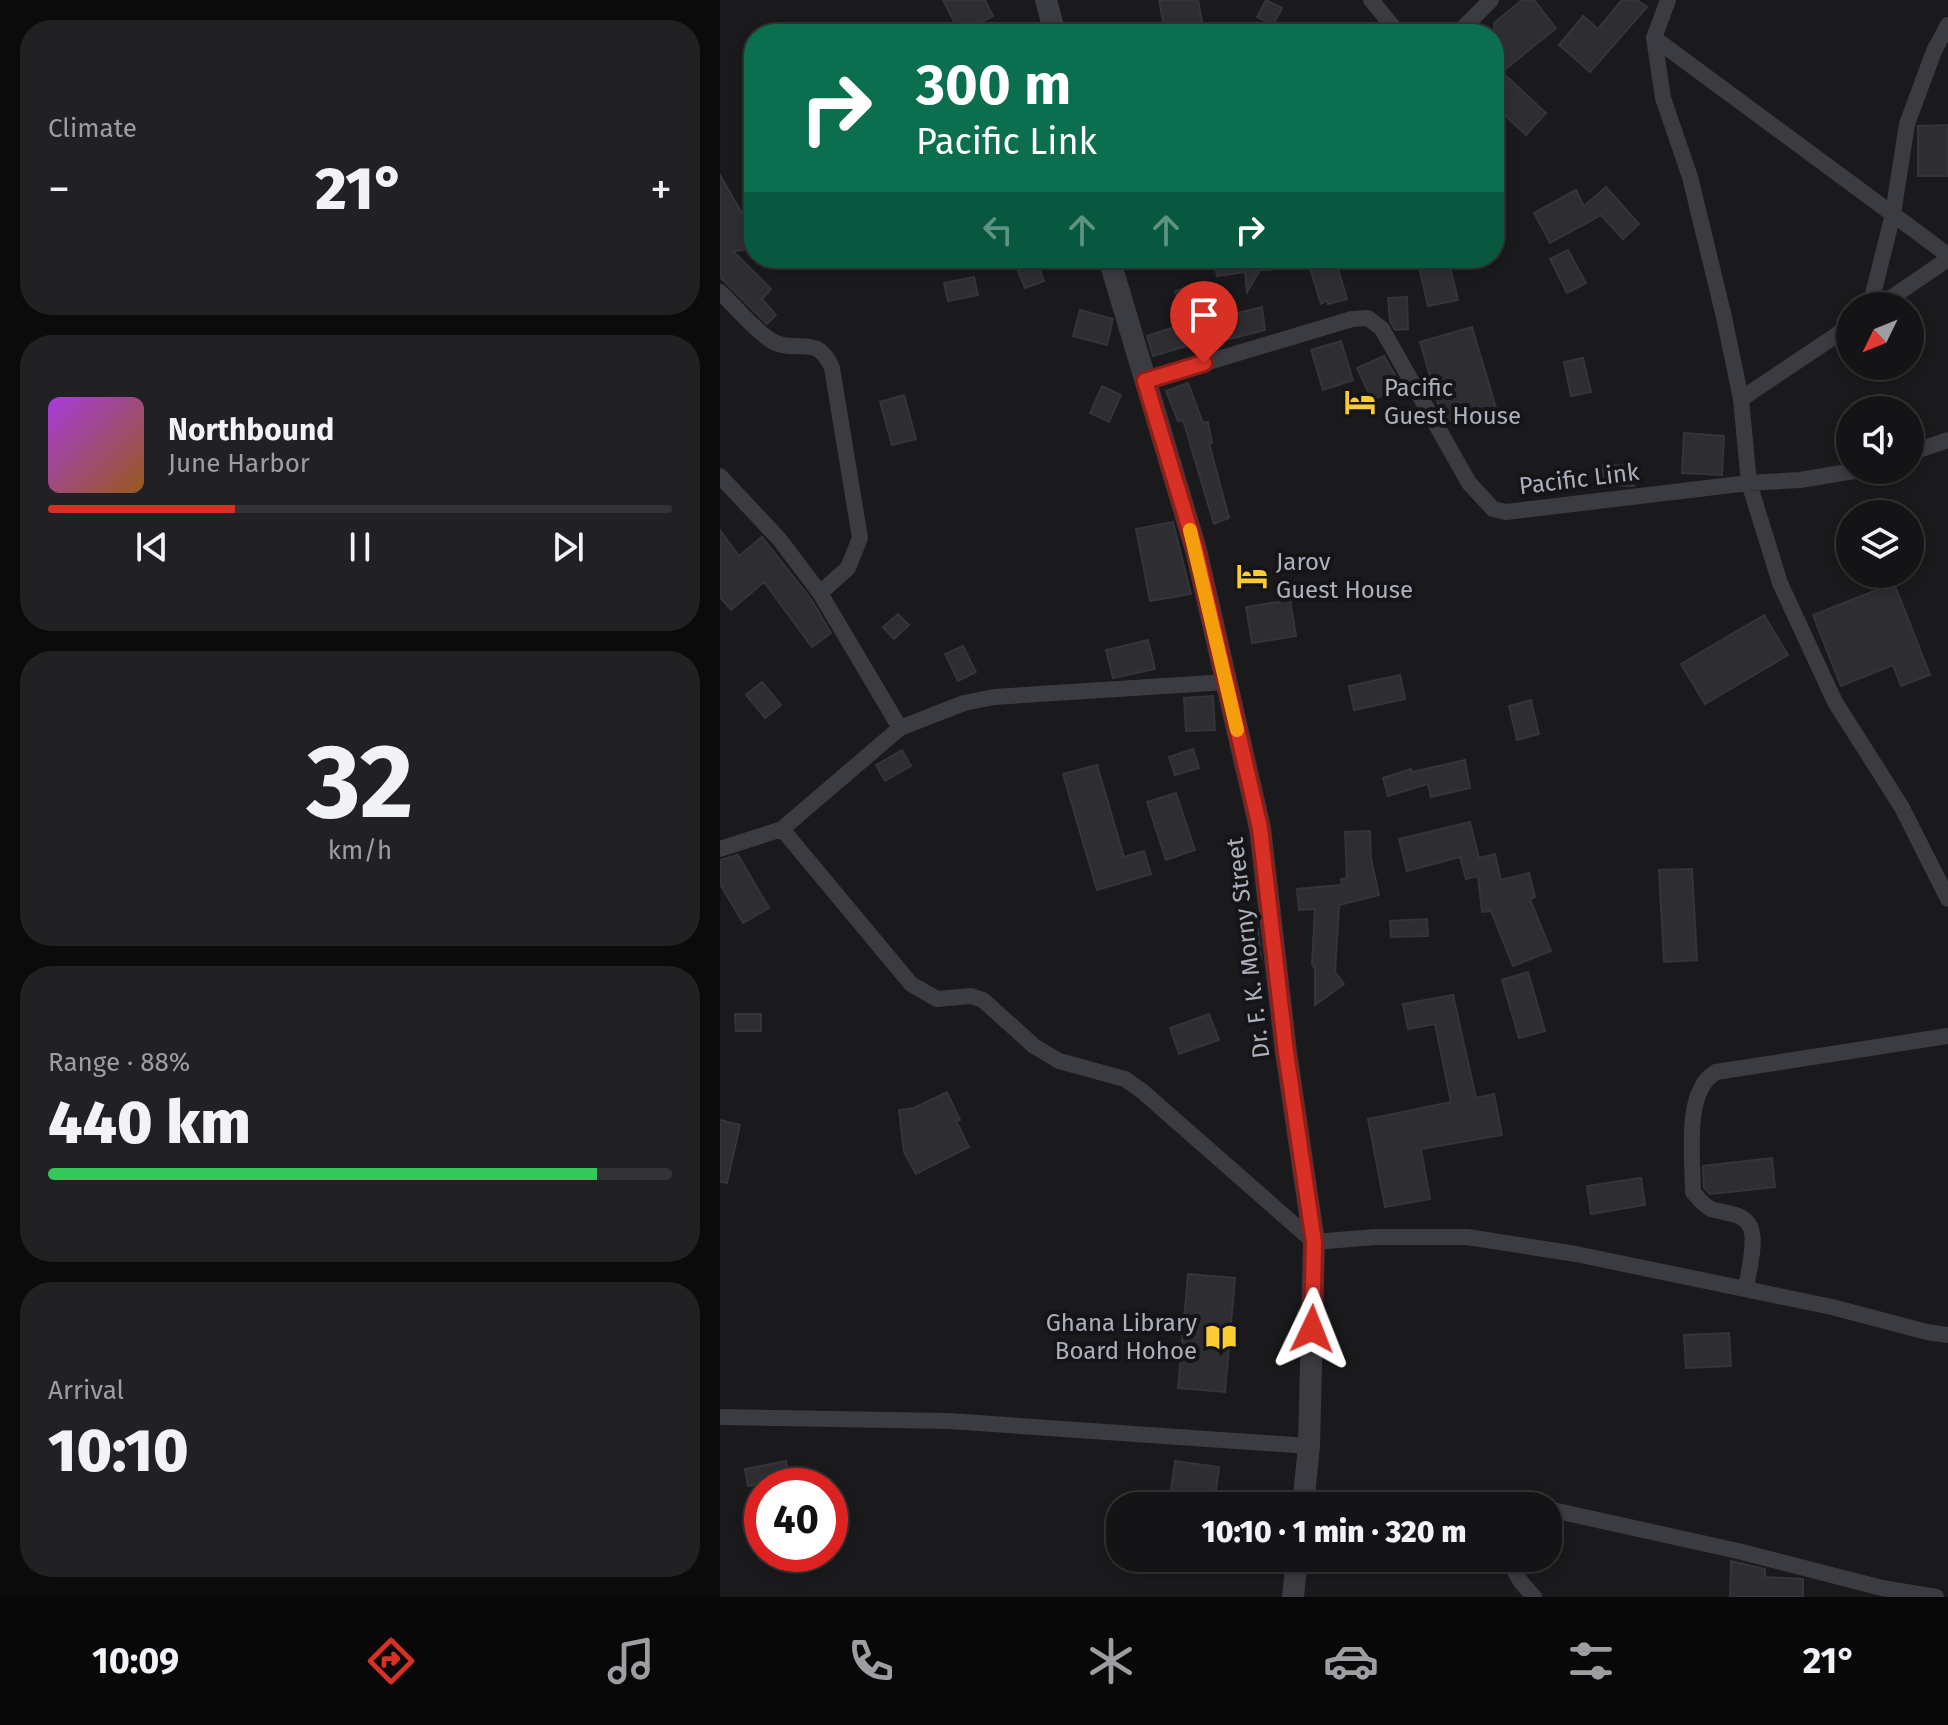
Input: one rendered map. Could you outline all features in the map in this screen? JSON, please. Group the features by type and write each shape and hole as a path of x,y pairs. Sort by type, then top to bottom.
{"street":[{"path":"1046,0 1052,24"},
{"path":"1371,0 1391,24"},
{"path":"1467,24 1491,0"},
{"path":"1668,0 1654,38 1663,98 1690,177 1741,399 1749,483 1780,583 1835,702 1901,806 1948,899"},
{"path":"1874,292 1893,214 1907,124 1934,51 1948,25"},
{"path":"1654,38 1948,257 1899,292"},
{"name":"Dr. F. K. Morny Street","path":"1112,268 1196,550 1260,828 1286,1052 1314,1242 1309,1446 1304,1492"},
{"path":"720,292 772,342 821,350 832,368 860,538 848,568 820,593"},
{"name":"Pacific Link","path":"1145,381 1352,319 1368,318 1382,329 1469,483 1493,509 1506,512 1749,483"},
{"path":"1741,399 1836,335"},
{"path":"1924,448 1948,440"},
{"path":"1749,483 1836,474"},
{"path":"720,476 780,540 820,593 900,728"},
{"path":"720,849 782,829 900,728 964,703 994,697 1227,682"},
{"path":"782,829 911,984 937,999 971,996 983,1000 1034,1046 1059,1061 1125,1079 1314,1242 1375,1237 1467,1237 1576,1254 1948,1335"},
{"path":"1746,1289 1752,1232 1747,1221 1736,1214 1712,1209 1701,1203 1693,1192 1693,1109 1704,1082 1716,1072 1948,1036"},
{"path":"720,1417 948,1421 1309,1446"},
{"path":"1562,1512 1738,1551 1882,1588 1936,1597"},
{"path":"1293,1597 1296,1572"},
{"path":"1515,1572 1534,1597"}],"building":[{"path":"943,0 985,0 993,16 977,24 955,24"},
{"path":"1159,0 1198,0 1202,24 1164,24"},
{"path":"1266,0 1282,8 1274,24 1257,17"},
{"path":"1522,0 1534,0 1556,28 1504,70 1504,24 1494,23"},
{"path":"1622,0 1637,0 1647,7 1590,72 1559,45 1583,16 1598,29"},
{"path":"1504,74 1546,113 1526,135 1504,114"},
{"path":"1948,125 1948,176 1918,176 1918,126"},
{"path":"720,175 744,217 744,250 733,251 744,262 744,268 750,268 771,289 762,299 776,315 767,324 720,277"},
{"path":"1606,187 1639,224 1623,239 1601,215 1550,243 1534,213 1576,190 1584,206"},
{"path":"1568,250 1586,283 1567,293 1550,259"},
{"path":"1017,268 1039,268 1044,281 1025,288"},
{"path":"1216,268 1274,268 1260,270 1247,292 1245,272 1217,276"},
{"path":"1310,268 1338,268 1347,299 1328,304 1327,300 1321,304"},
{"path":"1419,268 1450,268 1458,300 1428,306"},
{"path":"974,277 978,295 948,301 944,283"},
{"path":"1202,282 1214,319 1262,307 1265,330 1201,346 1200,342 1153,356 1147,336 1187,323 1175,291"},
{"path":"1407,297 1408,329 1395,330 1390,321 1388,298"},
{"path":"1080,310 1113,319 1107,345 1073,336"},
{"path":"1472,327 1496,408 1447,422 1439,407 1420,342"},
{"path":"1341,341 1353,380 1323,390 1311,350"},
{"path":"1384,356 1402,387 1372,400 1357,368"},
{"path":"1583,358 1591,392 1571,396 1564,362"},
{"path":"1188,383 1203,423 1208,422 1212,443 1209,443 1229,518 1214,524 1183,420 1178,421 1166,391"},
{"path":"1102,386 1121,395 1109,422 1090,413"},
{"path":"904,395 916,439 892,445 880,402"},
{"path":"1684,433 1724,436 1722,475 1682,473"},
{"path":"1603,465 1635,466 1634,486 1602,485"},
{"path":"1173,522 1191,594 1150,601 1136,529"},
{"path":"720,530 739,556 762,537 811,599 831,633 812,647 764,582 731,610 720,597"},
{"path":"1881,588 1896,588 1930,675 1901,686 1893,665 1841,686 1813,615"},
{"path":"1290,600 1296,636 1252,643 1246,607"},
{"path":"898,614 909,625 894,639 883,627"},
{"path":"1764,615 1788,655 1705,704 1681,664"},
{"path":"1148,640 1155,669 1113,678 1106,650"},
{"path":"963,646 976,672 958,681 945,654"},
{"path":"1400,675 1405,699 1354,710 1349,686"},
{"path":"762,682 781,705 765,718 746,695"},
{"path":"1213,696 1215,730 1186,731 1184,698"},
{"path":"1531,700 1539,734 1517,740 1509,706"},
{"path":"1193,749 1199,768 1175,775 1169,757"},
{"path":"902,750 911,766 885,781 876,765"},
{"path":"1465,760 1470,788 1431,797 1428,784 1388,796 1383,778 1411,769 1412,772"},
{"path":"1097,765 1124,857 1144,851 1151,874 1097,890 1063,774"},
{"path":"1176,793 1195,850 1166,860 1147,802"},
{"path":"1470,822 1479,858 1495,854 1501,880 1529,873 1535,897 1530,899 1551,951 1513,966 1491,911 1482,912 1478,876 1466,879 1460,857 1407,871 1399,839"},
{"path":"1370,831 1371,859 1379,895 1339,905 1335,972 1344,984 1315,1005 1315,969 1312,964 1315,909 1299,910 1297,889 1342,885 1341,879 1347,878 1345,832"},
{"path":"738,855 769,908 743,923 720,884 720,860"},
{"path":"1692,869 1697,960 1664,962 1659,870"},
{"path":"1427,919 1428,936 1391,937 1390,921"},
{"path":"1247,929 1258,929 1261,959 1247,959"},
{"path":"1528,972 1545,1031 1519,1038 1502,980"},
{"path":"1453,995 1476,1098 1494,1094 1502,1135 1421,1149 1430,1199 1385,1207 1368,1119 1451,1102 1435,1024 1408,1029 1403,1004"},
{"path":"735,1014 761,1014 761,1031 736,1031"},
{"path":"1209,1014 1219,1040 1179,1054 1170,1028"},
{"path":"947,1092 960,1120 956,1121 969,1147 916,1174 904,1152 899,1110 914,1108"},
{"path":"720,1120 740,1125 727,1183 720,1182"},
{"path":"1772,1158 1775,1187 1710,1194 1704,1188 1703,1166"},
{"path":"1641,1178 1645,1205 1591,1214 1587,1186"},
{"path":"1188,1274 1235,1278 1225,1392 1178,1388"},
{"path":"1729,1333 1731,1366 1686,1368 1684,1335"},
{"path":"786,1461 787,1468 750,1468"},
{"path":"1175,1461 1219,1467 1216,1492 1171,1492"},
{"path":"1731,1561 1765,1569 1765,1577 1803,1579 1803,1597 1730,1597"}],"slow traffic":[{"path":"1190,530 1237,730"}],"place":[{"name":"Pacific Guest House","path":"1360,402"},
{"name":"Jarov Guest House","path":"1252,576"},
{"name":"Ghana Library Board Hohoe","path":"1221,1337"}],"route":[{"path":"1204,363 1145,381 1196,550 1260,828 1286,1052 1314,1242 1312,1329"}]}
